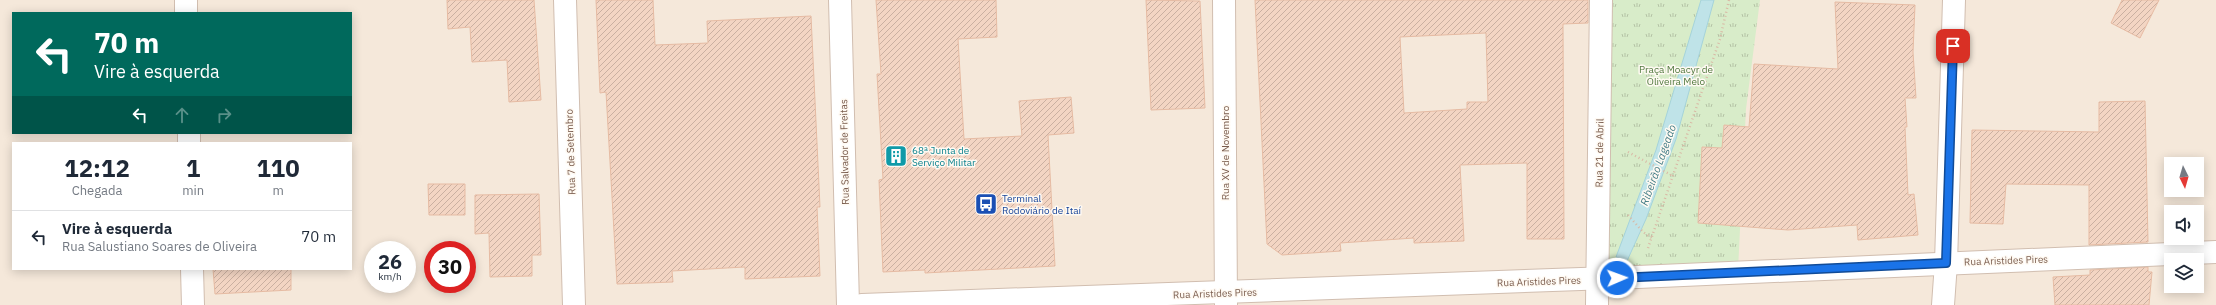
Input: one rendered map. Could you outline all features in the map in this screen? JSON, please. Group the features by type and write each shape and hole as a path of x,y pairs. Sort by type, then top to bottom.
{"street":[{"path":"186,0 186,12"},
{"name":"Rua 7 de Setembro","path":"565,0 574,305"},
{"name":"Rua Salvador de Freitas","path":"840,0 848,305"},
{"name":"Rua XV de Novembro","path":"1224,0 1226,299"},
{"name":"Rua 21 de Abril","path":"1597,305 1602,278 1601,0"},
{"path":"1943,305 1946,263 1954,0"},
{"name":"Rua Aristides Pires","path":"862,305 1226,299 1602,278 2216,252"},
{"path":"192,270 193,305"}],"path":[{"path":"1638,277 1720,39 1730,0"},
{"path":"1622,149 1673,176"},
{"path":"1628,216 1643,232 1652,238"}],"shaded area":[{"path":"0,0 2216,0 2216,305 0,305"}],"green space":[{"name":"Praça Moacyr de Oliveira Melo","path":"1603,0 1760,0 1746,109 1738,270 1600,276"}],"water":[{"name":"Ribeirão Lageado","path":"1701,0 1714,0 1676,139 1646,219 1627,261 1616,257 1656,150"}],"building":[{"path":"447,0 534,0 541,100 509,102 507,60 472,62 470,27 448,29"},
{"path":"596,0 653,0 655,45 708,43 707,21 811,16 820,207 817,207 820,276 745,279 745,267 672,271 673,282 617,284 606,92 600,93"},
{"path":"876,0 996,0 997,37 958,39 964,139 1022,136 1019,101 1071,97 1074,133 1048,135 1055,266 925,273 925,270 883,272 879,180 883,179 877,74 881,74"},
{"path":"1146,0 1200,1 1205,108 1151,110"},
{"path":"1255,0 1588,0 1588,23 1563,24 1564,239 1527,239 1527,163 1460,165 1464,241 1414,243 1414,238 1340,243 1341,251 1282,255 1267,244","holes":["1486,33 1488,102 1467,102 1467,109 1404,113 1400,37"]},
{"path":"2122,0 2159,0 2140,38 2111,23"},
{"path":"1835,2 1915,5 1913,52 1916,98 1905,98 1907,127 1905,127 1908,195 1914,194 1918,235 1858,240 1857,225 1788,230 1698,223 1702,147 1722,148 1724,125 1749,127 1754,64 1838,69"},
{"path":"2145,101 2148,242 2089,245 2089,185 2006,184 2003,224 1970,223 1972,130 2099,132 2099,102"},
{"path":"428,184 465,184 465,215 429,215"},
{"path":"539,194 541,255 532,255 532,276 490,277 489,233 475,234 475,195"},
{"path":"2148,267 2148,272 2152,272 2149,305 2055,305 2053,277 2090,275 2090,270"},
{"path":"213,270 291,270 291,290 215,294"}],"place":[{"name":"68ª Junta de Serviço Militar","path":"896,156"},
{"name":"Terminal Rodoviário de Itaí","path":"986,204"}],"route":[{"path":"1617,278 1946,263 1953,46"}]}
